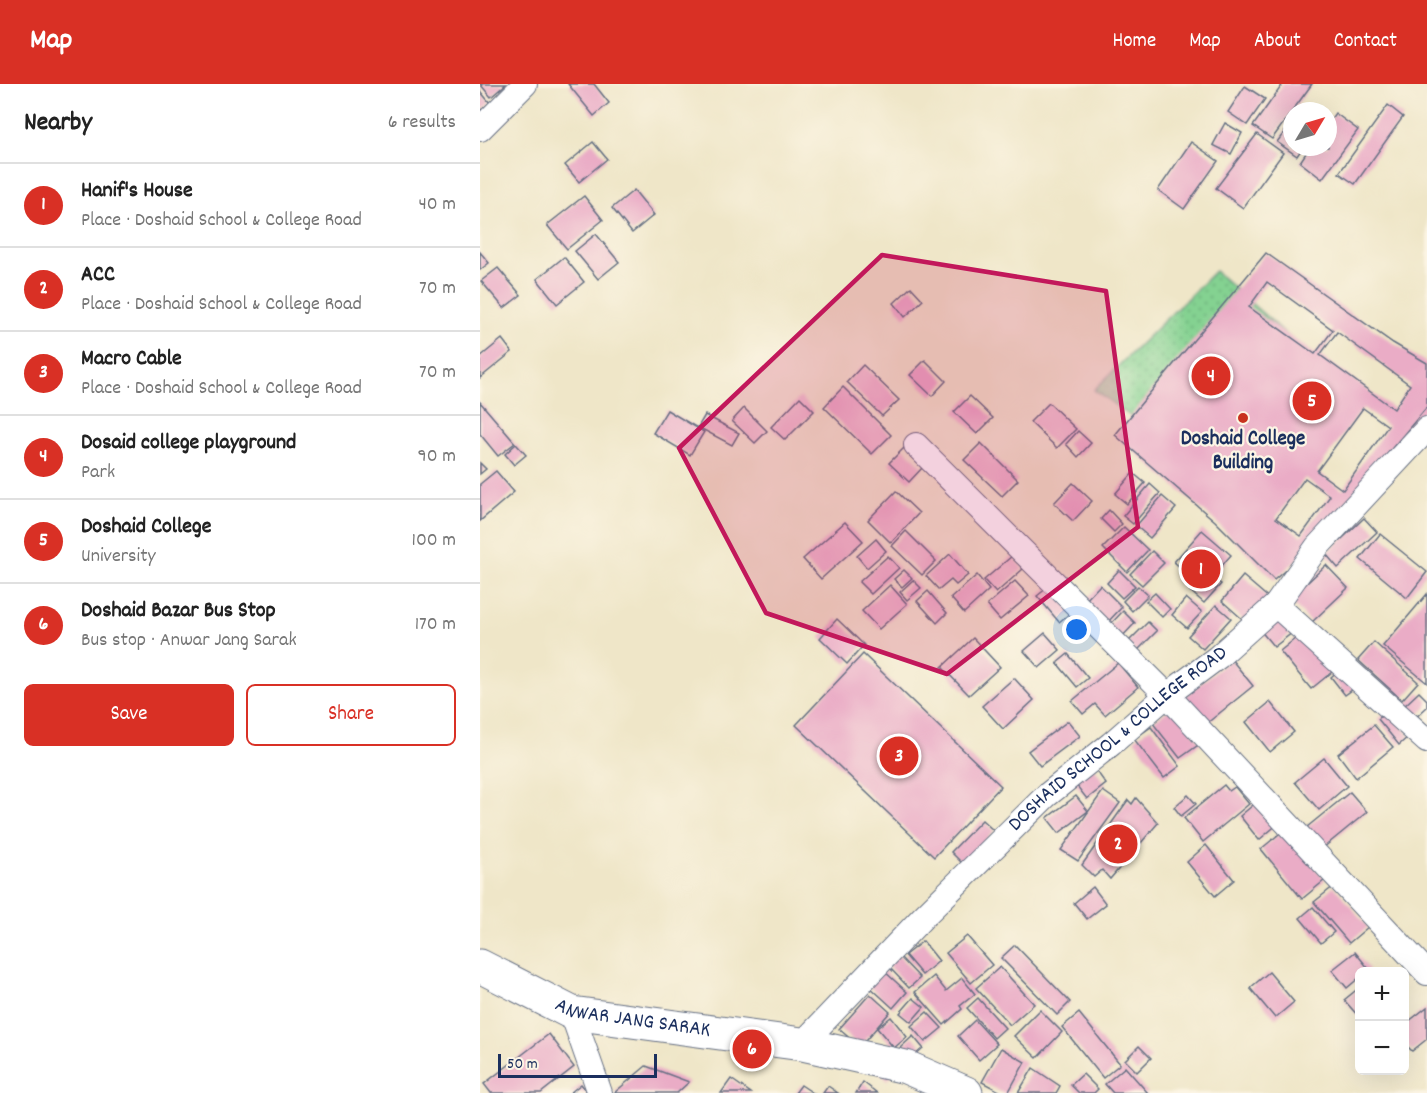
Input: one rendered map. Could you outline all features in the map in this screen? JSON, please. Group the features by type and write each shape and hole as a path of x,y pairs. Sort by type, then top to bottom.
{"main road":[{"name":"ANWAR JANG SARAK","path":"480,966 572,1013 802,1044 906,1067 966,1093"}],"street":[{"path":"480,129 525,84"},
{"name":"DOSHAID SCHOOL & COLLEGE ROAD","path":"802,1044 923,917 1046,796 1111,744 1167,694 1218,657 1276,605 1317,547 1427,429"},
{"path":"916,446 1167,694 1427,973"},
{"path":"1276,605 1427,741"},
{"path":"572,1013 600,1093"}],"highlighted area":[{"path":"882,255 1106,291 1138,527 947,674 766,613 679,448"}],"green space":[{"path":"1215,271 1316,361 1236,492 1094,390"}],"building":[{"path":"480,84 506,84 491,97"},
{"path":"568,84 594,84 609,103 594,116"},
{"path":"1283,84 1312,84 1299,102 1283,102 1283,124 1272,139 1253,126"},
{"path":"1245,86 1265,99 1247,125 1228,112"},
{"path":"480,91 490,103 480,111"},
{"path":"1388,105 1403,117 1355,184 1339,173"},
{"path":"1337,114 1358,130 1322,179 1300,162 1304,156 1337,156"},
{"path":"1225,123 1242,133 1231,154 1213,145"},
{"path":"1257,134 1283,153 1243,208 1216,188"},
{"path":"1283,134 1283,146 1277,142"},
{"path":"593,142 607,159 579,182 565,165"},
{"path":"1191,142 1218,161 1184,209 1158,190"},
{"path":"634,190 654,215 632,233 612,208"},
{"path":"584,196 603,220 567,249 547,225"},
{"path":"596,234 619,262 598,279 575,251"},
{"path":"480,252 489,263 480,270"},
{"name":"Doshaid College Building","path":"1266,253 1393,343 1427,363 1427,407 1298,559 1274,580 1215,521 1115,435","holes":["1267,282 1333,330 1315,354 1249,307","1337,332 1410,385 1394,409 1320,355","1363,408 1388,426 1343,490 1317,471","1305,478 1330,496 1301,536 1276,518"]},
{"path":"564,257 584,282 557,304 537,279"},
{"path":"498,268 521,295 504,308 481,281"},
{"path":"911,287 923,300 905,317 894,303"},
{"path":"502,339 512,352 480,378 480,357"},
{"path":"925,360 946,381 932,396 910,375"},
{"path":"863,365 899,400 882,416 847,382"},
{"path":"843,387 891,435 872,454 824,407"},
{"path":"970,396 993,418 977,434 954,412"},
{"path":"800,397 814,411 785,440 771,427"},
{"path":"480,402 515,443 498,456 480,434"},
{"path":"1049,403 1076,429 1057,448 1030,422"},
{"path":"744,408 767,431 755,443 732,421"},
{"path":"667,410 704,432 690,455 653,433"},
{"path":"705,415 739,433 732,445 698,427"},
{"path":"1078,431 1091,443 1078,457 1066,444"},
{"path":"981,443 1018,480 1002,496 964,460"},
{"path":"516,444 526,455 514,465 505,454"},
{"path":"904,448 923,467 909,482 889,463"},
{"path":"480,463 486,469 480,474"},
{"path":"496,471 514,492 480,521 480,484"},
{"path":"1133,473 1145,483 1127,504 1115,494"},
{"path":"1073,483 1092,501 1073,521 1054,503"},
{"path":"1150,484 1160,493 1133,524 1123,516"},
{"path":"896,491 919,513 891,543 868,520"},
{"path":"1162,496 1176,508 1150,538 1136,526"},
{"path":"1109,510 1122,524 1114,532 1101,519"},
{"path":"1364,518 1377,532 1338,568 1326,554"},
{"path":"845,522 863,541 821,579 803,559"},
{"path":"1124,527 1148,550 1127,572 1103,548"},
{"path":"1202,530 1231,555 1212,577 1221,584 1204,603 1190,591 1197,582 1174,562"},
{"path":"906,531 936,561 922,575 892,546"},
{"path":"1380,534 1427,572 1407,598 1360,559"},
{"path":"876,539 886,551 867,568 857,556"},
{"path":"1152,551 1164,563 1142,585 1130,574"},
{"path":"950,554 968,575 956,585 951,580 939,590 926,576"},
{"path":"888,556 899,568 871,594 859,582"},
{"path":"1012,556 1023,569 996,593 984,580"},
{"path":"1326,565 1348,588 1311,623 1289,600"},
{"path":"904,570 912,578 902,587 894,579"},
{"path":"1119,570 1135,586 1122,598 1107,583"},
{"path":"977,575 989,590 964,613 951,598"},
{"path":"1243,576 1271,600 1249,625 1222,601"},
{"path":"913,580 921,588 907,600 900,592"},
{"path":"1015,581 1029,596 1000,620 987,605"},
{"path":"1052,584 1074,610 1059,622 1037,596"},
{"path":"890,585 907,604 879,629 862,611"},
{"path":"1100,585 1122,607 1106,624 1084,602"},
{"path":"1138,586 1148,595 1132,611 1123,601"},
{"path":"928,591 947,613 937,623 917,601"},
{"path":"1155,593 1170,609 1162,617 1146,601"},
{"path":"1427,594 1427,683 1383,646"},
{"path":"1186,598 1202,612 1187,628 1172,615"},
{"path":"1216,605 1231,618 1203,649 1188,636"},
{"path":"1123,611 1135,623 1120,639 1108,627"},
{"path":"1279,614 1293,632 1274,647 1260,630"},
{"path":"837,619 864,645 847,664 820,638"},
{"path":"1148,622 1157,631 1136,652 1127,643"},
{"path":"1045,633 1060,650 1039,668 1024,651"},
{"path":"1301,634 1332,672 1311,689 1280,651"},
{"path":"973,638 1000,667 969,695 942,667"},
{"path":"1374,642 1418,682 1402,700 1358,660"},
{"path":"863,654 1001,786 934,857 796,725"},
{"path":"1068,654 1088,678 1077,687 1057,663"},
{"path":"1231,659 1253,686 1206,724 1184,697"},
{"path":"1118,663 1138,687 1105,715 1095,704 1083,714 1072,701"},
{"path":"1341,668 1356,687 1345,695 1331,677"},
{"path":"1014,678 1034,700 1003,729 982,706"},
{"path":"1419,692 1427,700 1427,707 1413,720 1402,708"},
{"path":"1270,702 1294,732 1270,752 1246,722"},
{"path":"1173,707 1201,743 1180,758 1152,722"},
{"path":"1389,710 1409,736 1399,745 1378,719"},
{"path":"1068,721 1080,736 1040,766 1028,751"},
{"path":"1374,725 1393,747 1356,778 1338,754"},
{"path":"1151,727 1180,766 1164,778 1134,739"},
{"path":"1324,758 1347,786 1319,810 1295,782"},
{"path":"1093,766 1106,784 1087,799 1073,781"},
{"path":"1224,785 1229,791 1235,787 1249,804 1203,842 1184,818"},
{"path":"1103,791 1120,803 1078,861 1061,850"},
{"path":"1350,792 1367,812 1323,848 1307,827"},
{"path":"1188,795 1196,804 1181,816 1174,807"},
{"path":"1076,796 1088,811 1059,833 1047,818"},
{"path":"1136,798 1158,823 1110,879 1102,870 1094,877 1082,865 1128,800 1132,804"},
{"path":"1259,800 1279,823 1259,840 1240,816"},
{"path":"982,820 994,831 963,864 951,852"},
{"path":"1284,830 1325,880 1302,899 1261,849"},
{"path":"1206,845 1234,880 1215,896 1187,862"},
{"path":"1334,886 1368,927 1349,943 1314,902"},
{"path":"1093,887 1106,904 1087,919 1074,903"},
{"path":"1313,907 1334,932 1321,943 1300,918"},
{"path":"967,936 992,965 971,983 946,953"},
{"path":"923,941 939,961 922,975 905,955"},
{"path":"1015,945 1070,1002 1057,1015 1001,958"},
{"path":"1355,952 1367,967 1355,967 1355,981 1347,988 1332,970"},
{"path":"899,956 920,978 909,988 888,966"},
{"path":"1000,967 1034,1004 1010,1025 976,988"},
{"path":"883,970 907,992 893,1008 869,986"},
{"path":"1269,972 1294,1002 1275,1018 1250,988"},
{"path":"934,976 946,991 962,978 975,994 960,1006 962,1009 944,1025 915,992"},
{"path":"1355,991 1355,1012 1344,1000"},
{"path":"870,994 890,1012 860,1047 839,1029"},
{"path":"913,998 924,1007 911,1022 900,1013"},
{"path":"978,998 1005,1028 994,1038 967,1008"},
{"path":"1427,1007 1427,1039 1412,1051 1409,1048 1409,1021"},
{"path":"1040,1010 1062,1032 1037,1058 1014,1036"},
{"path":"927,1012 942,1028 925,1042 911,1026"},
{"path":"1079,1013 1120,1064 1103,1078 1062,1027"},
{"path":"891,1017 907,1037 894,1048 877,1028"},
{"path":"975,1020 997,1044 979,1060 958,1036"},
{"path":"549,1034 574,1067 541,1093 491,1093 484,1084"},
{"path":"913,1036 923,1048 887,1080 877,1069"},
{"path":"1139,1046 1151,1058 1137,1072 1125,1060"},
{"path":"1001,1048 1025,1062 1008,1093 1003,1093 982,1082"},
{"path":"646,1066 689,1082 677,1093 614,1093"},
{"path":"1125,1067 1148,1093 1113,1093 1105,1084"},
{"path":"1033,1068 1060,1086 1056,1093 1018,1093"},
{"path":"1083,1074 1098,1089 1094,1093 1079,1093 1071,1085"},
{"path":"731,1079 751,1093 721,1093"},
{"path":"863,1082 877,1093 856,1093"},
{"path":"581,1084 588,1093 570,1093"},
{"path":"801,1085 813,1093 795,1093"},
{"path":"828,1086 838,1093 823,1093"}],"place":[{"name":"Dosaid college playground","path":"1211,376"},
{"name":"Doshaid College","path":"1312,401"},
{"name":"Doshaid College Building","path":"1243,418"},
{"name":"Hanif's House","path":"1201,569"},
{"name":"Macro Cable","path":"899,756"},
{"name":"ACC","path":"1118,844"},
{"name":"Doshaid Bazar Bus Stop","path":"752,1049"}]}
